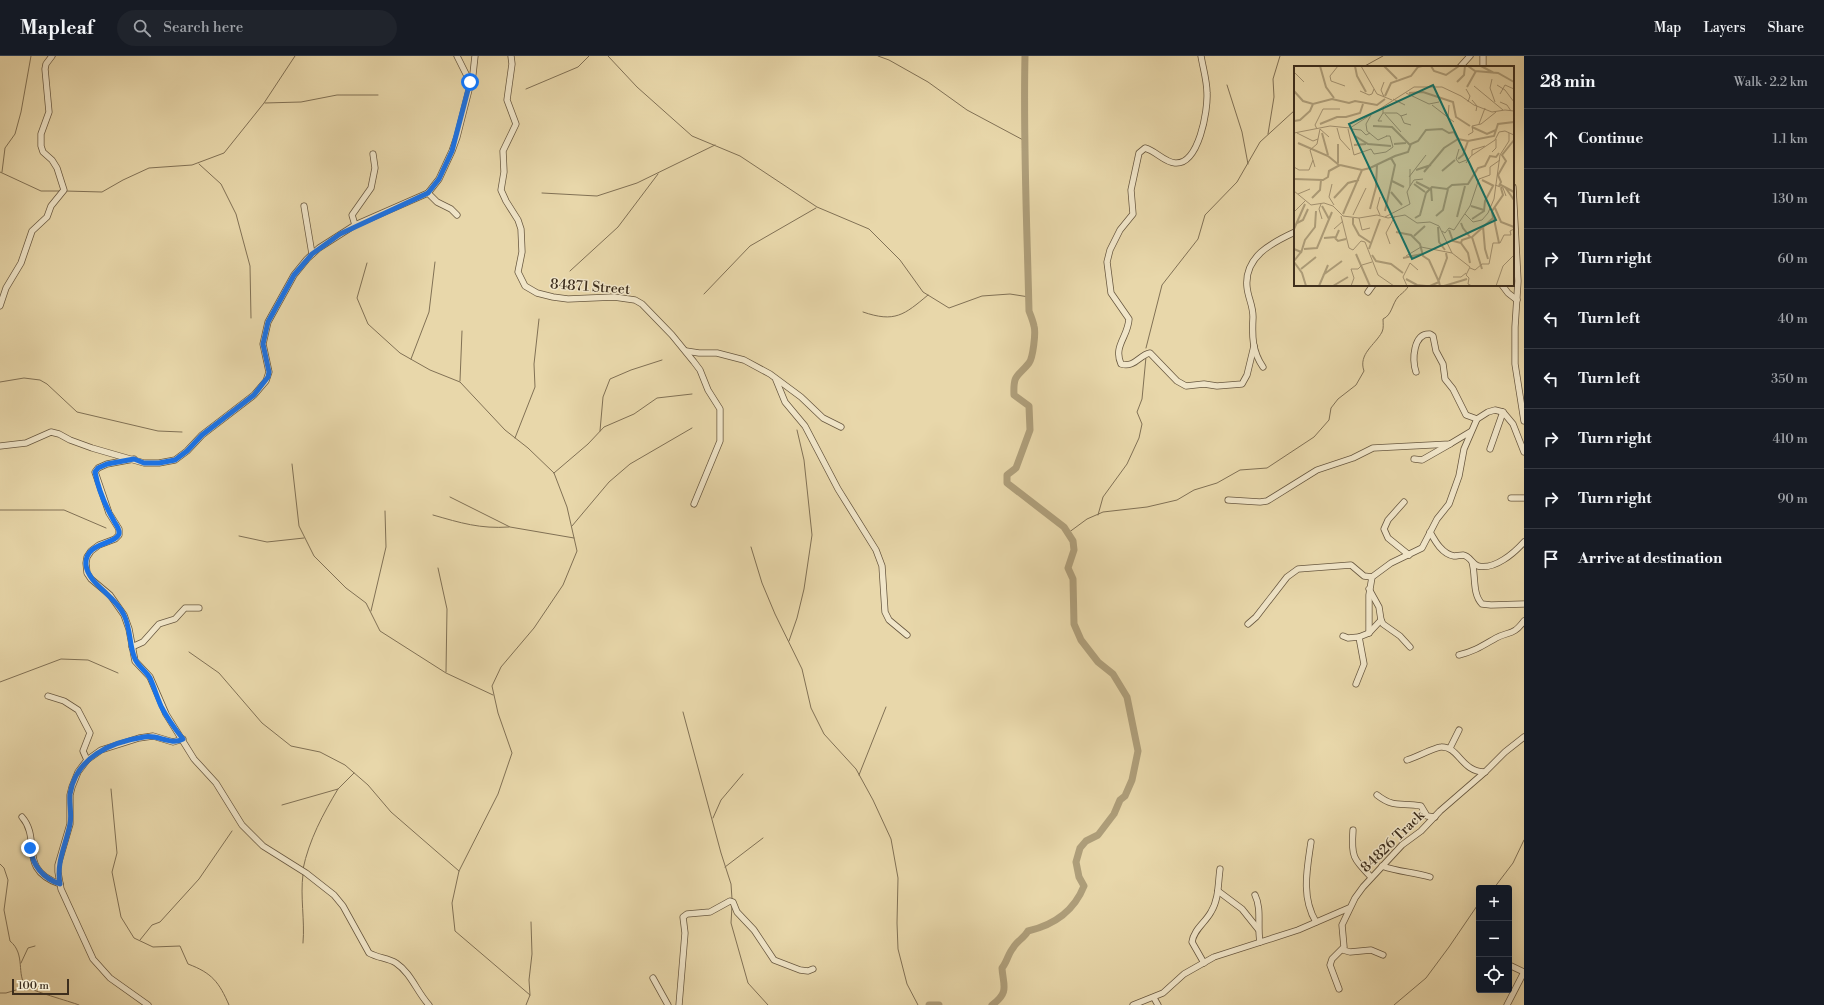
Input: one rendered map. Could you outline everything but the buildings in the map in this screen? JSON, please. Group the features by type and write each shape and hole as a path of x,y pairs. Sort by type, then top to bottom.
{"street":[{"path":"0,306 6,288 21,263 29,244 32,231 48,217 51,206 64,190 57,168 52,160 43,152 41,146 41,134 49,112 45,69 46,64 52,56"},
{"path":"457,56 470,82"},
{"path":"0,446 26,443 51,432 92,448 144,463 159,463 175,460 187,451 202,435 237,409 262,387 269,372 263,344 268,322 294,275 312,254 355,225 428,193 439,179 452,151 470,82 475,56"},
{"name":"84871 Street","path":"512,56 507,100 516,124 503,151 504,172 501,190 518,220 521,229 522,252 518,272 525,286 537,293 553,297 568,299 614,297 638,301 686,351 700,370 708,390 720,410 721,416 720,441 694,504"},
{"path":"1201,56 1207,92 1207,103 1197,146 1187,160 1180,163 1167,160 1156,152 1145,148 1139,153 1131,190 1133,214 1120,230 1108,257 1108,282 1111,293 1129,319 1126,334 1118,351 1121,364 1132,364 1146,354 1150,353 1177,381 1186,386 1204,384 1216,386 1242,384 1250,368 1254,346"},
{"path":"1461,66 1470,56"},
{"path":"1466,66 1470,56"},
{"path":"355,225 352,215 371,188 374,168 373,154"},
{"path":"428,193 437,202 451,209 457,215"},
{"path":"1514,200 1518,252 1515,364 1524,421"},
{"path":"304,206 312,254"},
{"path":"1263,367 1256,354 1251,328 1252,302 1247,288 1249,267 1256,256 1263,250 1294,232"},
{"path":"1368,292 1372,286"},
{"path":"1503,286 1508,293 1517,300"},
{"path":"0,292 6,288"},
{"path":"1416,372 1414,359 1416,343 1422,336 1430,334 1433,336 1436,351 1443,364 1445,379 1453,389 1457,401 1466,415 1477,419"},
{"path":"686,351 718,353 735,356 763,369 801,397 823,418 841,427"},
{"path":"776,380 785,402 805,426 835,482 876,550 882,566 884,612 889,620 907,635"},
{"path":"1369,633 1369,589 1372,577 1391,563 1422,548 1437,519 1449,504 1459,476 1464,449 1477,419 1488,412 1495,410 1502,412 1513,424 1524,452"},
{"path":"1490,449 1502,412"},
{"path":"1414,459 1422,460 1471,432"},
{"path":"1228,500 1267,501 1317,470 1353,458 1373,448 1450,444"},
{"path":"134,459 107,464 98,468 95,472 109,513 119,529 119,535 115,540 99,545 87,557 87,573 91,579 110,595 124,615 135,661 150,677 163,710 183,739 194,759 216,783 247,830 263,846 306,873 334,894 343,906 369,953 388,960 400,967 407,973 430,1005"},
{"path":"1511,498 1524,498"},
{"path":"1404,502 1388,520 1384,529 1388,538 1409,555"},
{"path":"1430,532 1435,541 1451,556 1467,557 1472,562 1481,566 1495,564 1512,554 1524,542"},
{"path":"1472,562 1478,598 1482,604 1524,604"},
{"path":"1248,624 1256,617 1287,578 1298,569 1351,565 1364,576 1372,577"},
{"path":"1369,589 1379,607 1381,620 1387,628 1400,636 1410,648"},
{"path":"132,647 143,642 159,624 175,619 185,608 199,608"},
{"path":"1343,636 1348,638 1360,637 1369,633 1381,620"},
{"path":"1459,655 1475,651 1496,638 1515,632 1524,621"},
{"path":"1356,684 1364,664 1360,637"},
{"path":"48,696 64,701 78,710 90,731 83,751 87,760"},
{"path":"1450,748 1459,730"},
{"path":"148,1005 110,978 93,959 63,896 58,865 70,824 70,795 72,787 78,772 87,760 101,750 139,738 153,736 173,742 183,739"},
{"name":"84826 Track","path":"1342,950 1344,944 1342,925 1354,898 1371,877 1392,854 1421,831 1434,817 1485,772 1505,752 1524,737"},
{"path":"1407,760 1439,747 1450,748 1472,770 1485,772"},
{"path":"1377,795 1386,802 1421,806 1427,816 1434,817"},
{"path":"22,816 31,837 31,852 36,866 48,879 60,884"},
{"path":"1353,830 1352,852 1357,861 1371,877"},
{"path":"1311,842 1306,889 1310,908 1316,922"},
{"path":"1382,866 1393,870 1430,877"},
{"path":"1204,963 1194,945 1193,938 1212,912 1218,891 1220,869"},
{"path":"1218,891 1242,909 1258,929"},
{"path":"1255,895 1259,905 1258,929 1260,942"},
{"path":"678,1005 685,933 683,917 687,914 710,912 730,901 733,902 737,912 754,930 774,960 800,970 808,971 813,969"},
{"path":"1133,1005 1154,998 1163,993 1184,974 1225,953 1298,930 1350,908"},
{"path":"1339,989 1330,965 1332,959 1342,950 1350,952 1371,950 1383,956"},
{"path":"1507,1005 1524,972 1512,966"},
{"path":"653,978 668,1005"},
{"path":"1154,998 1158,1005"}],"waterway":[{"path":"2,172 5,148 15,134 21,112 31,56"},
{"path":"65,191 102,192 149,168 192,165 224,153 264,103 295,56"},
{"path":"526,89 578,67 589,56"},
{"path":"608,56 637,87 692,136 740,156 817,207 869,229 900,260 923,292 949,308 982,296 1010,294 1029,297"},
{"path":"878,56 889,60 928,82 967,110 1025,141"},
{"path":"992,1005 998,1000 1003,992 1004,984 1002,968 1015,946 1028,931 1046,925 1062,916 1069,910 1080,895 1084,886 1079,877 1076,862 1080,848 1086,841 1098,835 1114,814 1120,800 1125,796 1132,780 1138,751 1127,697 1113,674 1098,662 1081,640 1074,624 1073,579 1068,568 1074,550 1073,541 1064,527 1007,483 1007,475 1016,468 1030,430 1029,406 1014,395 1014,383 1017,376 1029,363 1033,351 1035,334 1034,324 1029,311 1025,152 1025,56"},
{"path":"1268,134 1274,97 1273,79 1280,56"},
{"path":"1365,66 1383,56"},
{"path":"1227,85 1242,132 1248,164"},
{"path":"265,103 301,102 337,95 378,95"},
{"path":"1146,348 1162,285 1198,239 1205,215 1237,182 1260,142 1294,111"},
{"path":"542,193 597,196 637,183 715,145"},
{"path":"199,164 221,184 236,214 250,266 251,318"},
{"path":"0,172 41,191 60,191"},
{"path":"570,271 618,227 658,174"},
{"path":"704,294 750,246 816,208"},
{"path":"411,359 429,312 435,262"},
{"path":"367,263 357,298 368,324 400,353 430,370 460,382 505,430 528,448 554,473 567,507 577,551 563,585 534,628 501,667 492,686 498,713 512,753 498,794 459,871 452,903 455,931 530,995 526,1005"},
{"path":"1068,533 1087,519 1103,512 1147,507 1177,500 1194,490 1217,483 1240,470 1267,468 1314,437 1329,420 1331,408 1338,399 1356,385 1364,371 1363,360 1365,355 1382,332 1383,319 1388,315 1398,297 1408,286"},
{"path":"863,312 883,317 891,317 912,308 928,295"},
{"path":"515,438 535,387 534,364 539,319"},
{"path":"460,381 462,331"},
{"path":"1098,515 1103,497 1127,464 1139,438 1142,424 1137,412 1142,399 1146,357"},
{"path":"600,431 603,397 610,379 631,370 662,360"},
{"path":"0,382 24,378 40,380 47,384 77,412 158,431 182,432"},
{"path":"554,473 588,444 604,427 634,414 657,398 692,394"},
{"path":"572,526 609,482 630,464 692,428"},
{"path":"789,641 797,618 804,589 812,535 804,460 797,430"},
{"path":"292,464 299,526 314,556 346,588 366,603 380,631 446,673 493,695"},
{"path":"450,497 510,527 574,538"},
{"path":"0,510 64,510 106,528"},
{"path":"371,611 386,547 385,511"},
{"path":"433,515 480,526 509,527"},
{"path":"239,536 267,542 304,538"},
{"path":"751,547 762,583 775,614 802,669 811,708 824,734 856,769 873,800 891,839 898,878 898,949 907,984 918,1005"},
{"path":"438,568 447,609 446,672"},
{"path":"189,652 219,673 262,723 291,746 320,752 345,765 368,785 391,812 459,871"},
{"path":"0,682 61,659 88,660 118,673"},
{"path":"859,775 886,707"},
{"path":"683,712 721,853 731,884 732,899"},
{"path":"282,805 338,789 354,773"},
{"path":"713,818 721,800 743,774"},
{"path":"111,789 117,853 112,872 121,917 134,938 153,947 180,946 188,964 203,971 214,979 222,990 229,1005"},
{"path":"303,869 317,828 338,789"},
{"path":"140,940 152,925 160,922 199,879 232,831"},
{"path":"725,867 763,838"},
{"path":"1496,885 1513,863 1524,840"},
{"path":"0,864 4,868 8,880 4,910 10,941 18,952 23,981 26,986 35,991 79,1005"},
{"path":"303,874 303,943"},
{"path":"732,906 731,923 748,983 768,1005"},
{"path":"1394,1005 1426,978 1476,907"},
{"path":"530,995 529,980 532,954 531,922"},
{"path":"21,963 28,948 35,946"},
{"path":"0,993 6,993 26,987"},
{"path":"929,1005 939,1005"}],"route":[{"path":"30,848 32,858 36,866 44,876 60,884 58,865 70,824 70,795 78,772 87,760 101,750 146,736 153,736 173,742 183,739 161,705 150,677 135,661 129,629 124,615 110,595 91,579 87,573 87,557 92,551 99,545 115,540 119,535 119,529 109,513 95,472 98,468 107,464 134,459 144,463 159,463 175,460 187,451 202,435 237,409 262,387 268,377 269,372 263,344 268,322 294,275 312,254 340,234 355,225 402,206 428,193 439,179 452,151 470,82"}]}
